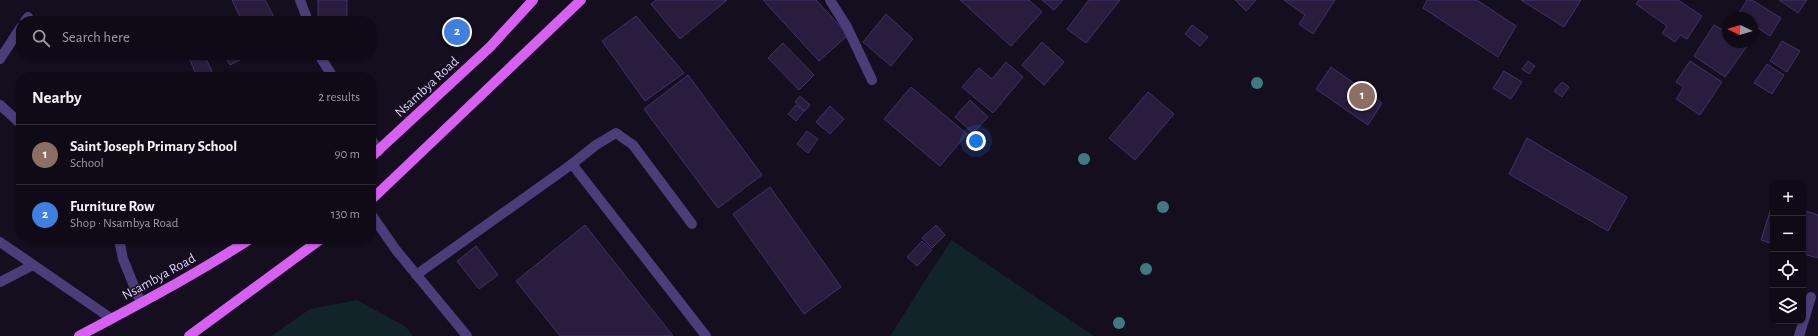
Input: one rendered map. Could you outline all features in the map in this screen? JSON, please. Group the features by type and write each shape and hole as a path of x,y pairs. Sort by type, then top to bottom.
{"main road":[{"name":"Nsambya Road","path":"376,153 490,47 533,0"},
{"path":"376,195 581,0"},
{"name":"Nsambya Road","path":"79,336 213,263 242,244"},
{"path":"189,336 314,244"}],"street":[{"path":"300,0 306,16"},
{"path":"830,0 847,27 872,80"},
{"path":"0,59 16,35"},
{"path":"322,60 330,72"},
{"path":"0,105 16,119"},
{"path":"416,275 572,164 596,145 616,133 633,145 692,224"},
{"path":"572,164 706,336"},
{"path":"376,221 396,250 467,336"},
{"path":"0,242 112,319"},
{"path":"120,244 123,259 141,303"},
{"path":"0,282 33,265"},
{"path":"1799,336 1811,297"}],"green space":[{"path":"951,240 1094,336 890,336"},
{"path":"357,300 406,327 413,336 271,336 310,309"}],"building":[{"path":"232,0 265,0 273,16 240,16"},
{"path":"318,0 347,0 347,16 318,16"},
{"path":"656,0 727,0 680,39 651,4"},
{"path":"763,0 816,0 848,35 819,61"},
{"path":"960,0 1029,0 1042,12 1011,46"},
{"path":"1042,0 1063,0 1054,10"},
{"path":"1089,0 1120,0 1086,43 1067,29"},
{"path":"1235,0 1256,0 1246,11"},
{"path":"1284,0 1335,0 1313,34 1299,24 1305,15"},
{"path":"1427,0 1477,0 1516,26 1498,57 1423,8"},
{"path":"1521,0 1581,0 1564,27"},
{"path":"1639,0 1678,0 1702,16 1687,39 1680,35 1675,42 1662,33 1667,26 1636,4"},
{"path":"1747,0 1752,0 1781,18 1770,36 1758,28 1758,12 1740,12"},
{"path":"1779,0 1807,0 1798,13"},
{"path":"886,14 913,39 891,66 863,42"},
{"path":"636,16 684,73 645,101 602,41"},
{"path":"1192,25 1208,37 1200,46 1185,34"},
{"path":"1714,25 1722,30 1722,48 1746,48 1725,77 1694,56"},
{"path":"1782,41 1800,51 1787,72 1770,61"},
{"path":"1042,42 1064,62 1044,85 1022,65"},
{"path":"783,43 814,75 799,90 768,58"},
{"path":"190,60 206,60 212,71 210,72 195,72"},
{"path":"227,60 240,60 230,65"},
{"path":"1528,61 1535,66 1529,74 1522,69"},
{"path":"1690,61 1722,82 1700,115 1676,99 1684,87 1676,82"},
{"path":"1006,62 1023,77 993,113 962,87 979,68 992,79"},
{"path":"1767,64 1784,75 1772,94 1754,83"},
{"path":"1331,67 1382,103 1368,125 1316,89"},
{"path":"1504,71 1522,82 1511,99 1493,88"},
{"path":"688,75 762,175 718,208 644,109"},
{"path":"1562,82 1569,87 1562,97 1554,91"},
{"path":"911,87 967,134 940,166 884,119"},
{"path":"1148,92 1174,114 1135,160 1109,138"},
{"path":"800,96 810,105 805,111 795,102"},
{"path":"970,100 988,117 973,133 955,117"},
{"path":"796,105 804,111 796,121 788,114"},
{"path":"830,106 844,119 830,134 816,122"},
{"path":"807,131 818,139 808,153 797,144"},
{"path":"1527,138 1627,197 1608,231 1509,174"},
{"path":"770,187 841,287 804,314 733,214"},
{"path":"1806,211 1818,215 1818,258 1806,255"},
{"path":"1770,212 1770,243 1761,240"},
{"path":"585,225 673,336 560,336 516,281"},
{"path":"936,225 945,235 932,248 922,238"},
{"path":"922,241 932,250 917,266 907,257"},
{"path":"476,246 498,275 479,289 457,261"}],"place":[{"name":"Furniture Row","path":"457,32"},
{"name":"Saint Joseph Primary School","path":"1362,96"}]}
